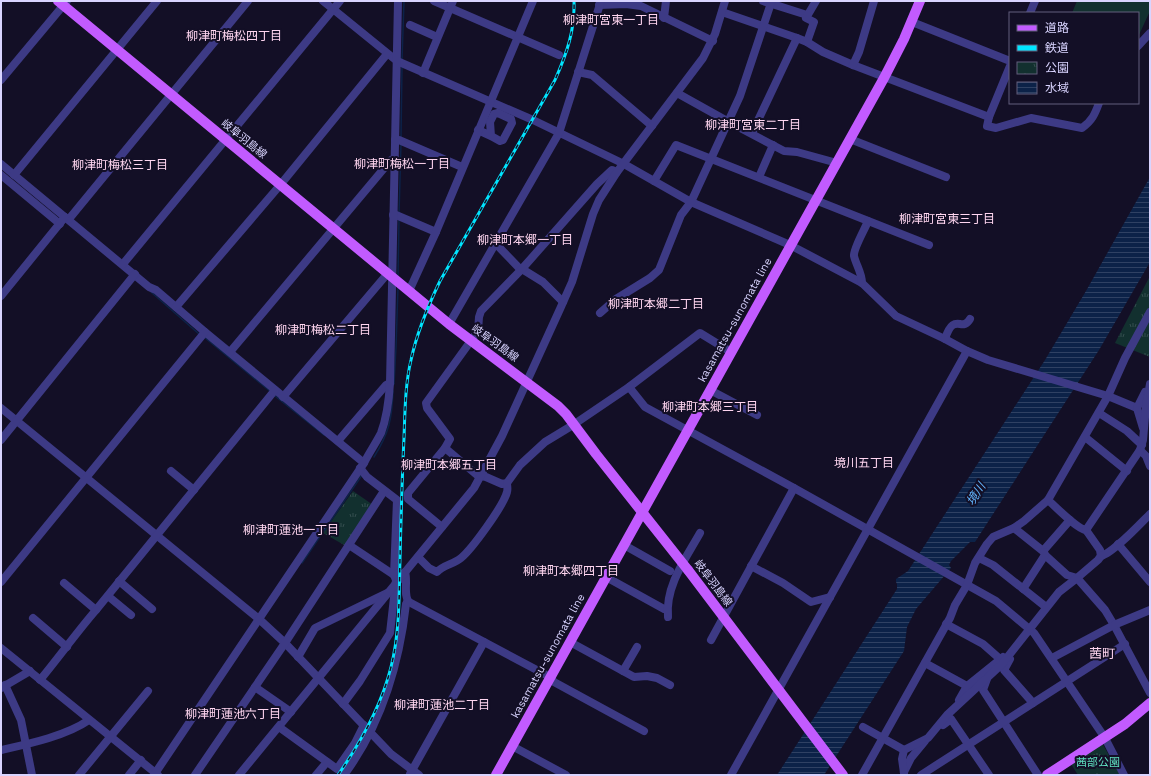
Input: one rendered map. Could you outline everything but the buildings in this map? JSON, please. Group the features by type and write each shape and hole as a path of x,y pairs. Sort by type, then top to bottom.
{"main road":[{"name":"kasamatsu-sunomata line","path":"496,775 884,78 912,22 920,1"},
{"name":"岐阜羽島線","path":"63,2 117,50 449,324 527,381 558,406 686,567 843,775"},
{"path":"1047,775 1126,724 1150,702"}],"street":[{"path":"14,175 158,1"},
{"path":"1,296 172,95 248,1"},
{"path":"323,1 397,61 559,133 624,164 691,202 790,245 862,283 896,316 988,360 1108,396 1137,408"},
{"path":"123,264 340,1"},
{"path":"1,648 110,737 141,760 156,774 362,466 380,434 385,420 390,383 390,275 395,158 398,1"},
{"path":"434,1 451,4 518,37 559,55"},
{"path":"409,291 436,232 533,1"},
{"path":"664,18 666,1"},
{"path":"244,774 291,712 474,488 502,436 572,282 599,200 617,172 704,58 713,41 725,1"},
{"path":"807,15 816,1"},
{"path":"853,65 859,52 874,1"},
{"path":"1030,12 1035,1"},
{"path":"1,80 63,2"},
{"path":"600,313 616,299 650,278 659,270 681,215 691,202 729,122 747,78 764,27 767,2 807,15"},
{"path":"449,324 559,133 600,3 641,6 713,41"},
{"path":"422,73 451,4"},
{"path":"722,12 797,38 807,42 823,52 884,78 989,117"},
{"path":"807,15 806,18 814,22 807,42"},
{"path":"912,22 1009,61"},
{"path":"410,25 438,37"},
{"path":"1139,45 1150,32"},
{"path":"752,133 797,38"},
{"path":"176,307 387,54"},
{"path":"1009,68 989,117 987,126 996,128 1031,118 1082,128 1089,124 1094,117 1099,104"},
{"path":"578,72 592,74 652,126"},
{"path":"677,93 784,151 797,152 837,163"},
{"path":"478,130 491,136"},
{"path":"850,139 946,177"},
{"path":"395,140 399,140 462,167"},
{"path":"654,181 676,145 929,245"},
{"path":"759,177 773,145"},
{"path":"230,352 391,160 395,158"},
{"path":"1,164 65,220"},
{"path":"442,527 408,499 408,493 445,448 450,439 427,408 426,403 478,332 479,317 481,312 597,184 612,170 617,172"},
{"path":"1,175 65,220 176,307 338,441 362,466 367,477 397,500 394,575 396,580 392,588 390,633 360,681 343,704"},
{"path":"393,215 436,232"},
{"path":"862,283 862,277 854,255 855,248 868,221"},
{"path":"496,244 521,269 543,282 563,302"},
{"path":"1,440 135,274"},
{"path":"283,397 390,275"},
{"path":"862,775 925,663 967,585 979,558 993,537 1014,528 1048,500 1099,413 1150,312"},
{"path":"945,339 948,330 952,325 955,323 964,324 970,319"},
{"path":"1,582 205,332"},
{"path":"418,557 429,568 437,572 460,558 468,551 499,509 507,492 507,483 520,465 532,453 545,442 629,387 700,333 731,352"},
{"path":"731,775 967,351"},
{"path":"338,441 386,385 390,383"},
{"path":"1144,430 1141,425 1137,408 1148,383 1150,383"},
{"path":"1086,530 1141,447 1150,383"},
{"path":"629,387 645,407 996,601 1034,633 1105,738 1124,775"},
{"path":"40,680 78,631 275,390"},
{"path":"710,390 757,415"},
{"path":"1,408 259,619 298,657 370,733 414,774 484,642"},
{"path":"1099,413 1127,432 1141,447 1150,467 1150,475"},
{"path":"1085,437 1127,470"},
{"path":"445,448 476,475 502,484 507,483"},
{"path":"171,471 194,490"},
{"path":"711,640 794,488"},
{"path":"196,775 384,491"},
{"path":"1048,500 1070,520 1083,530 1086,530 1100,550 1101,556"},
{"path":"904,772 911,758 928,738 961,701 987,678 1009,655 1028,629 1059,592 1101,556 1106,554 1118,544 1150,514"},
{"path":"1023,589 1044,553 1070,520"},
{"path":"1014,528 1067,575 1077,578 1105,610 1125,644 1150,693"},
{"path":"606,578 664,608 668,613 669,595 674,581 686,567 700,533"},
{"path":"1118,544 1150,582"},
{"path":"349,545 394,575"},
{"path":"624,545 670,572"},
{"path":"979,558 993,565 1046,607"},
{"path":"751,566 783,583 811,602 830,597"},
{"path":"344,775 352,765 370,733 388,690 396,665 403,634 406,604 408,601 407,577 405,572"},
{"path":"119,581 152,609"},
{"path":"64,583 96,610"},
{"path":"298,657 315,628 392,588"},
{"path":"108,596 131,615"},
{"path":"408,601 644,731"},
{"path":"1052,658 1114,625 1150,610"},
{"path":"33,618 67,647"},
{"path":"946,624 983,644 1000,659"},
{"path":"570,642 634,677 647,676 657,678 670,685"},
{"path":"921,775 1125,644"},
{"path":"623,671 637,647"},
{"path":"1015,648 1004,670 1033,703"},
{"path":"904,750 933,735 951,719 961,701 959,699 967,686 1000,659 1007,654 1009,655"},
{"path":"925,663 967,686"},
{"path":"30,671 3,687 21,720 32,775"},
{"path":"961,701 983,690 987,678"},
{"path":"255,687 291,712"},
{"path":"983,690 1038,775"},
{"path":"84,773 110,737 148,691"},
{"path":"951,719 989,775"},
{"path":"1,750 26,745 58,734 89,720"},
{"path":"279,727 337,769 355,743 364,725"},
{"path":"863,727 904,750"},
{"path":"512,746 566,775"},
{"path":"904,750 902,759 904,772"},
{"path":"129,775 141,760"},
{"path":"316,775 327,762"},
{"path":"904,772 913,775"}],"green space":[{"path":"1077,1 1150,1 1150,11 1139,35 1139,12 1072,12"},
{"path":"1150,276 1150,357 1115,343"},
{"path":"353,491 373,505 346,546 323,533"},
{"name":"茜部公園","path":"1102,743 1120,775 1078,775 1071,764"}],"water":[{"name":"境川","path":"1150,177 1150,262 1099,350 975,542 970,542 951,561 949,565 951,568 916,609 907,627 904,651 824,775 777,775 897,589 896,579 908,571 1045,360 1086,291"}],"waterway":[{"path":"402,60 404,1"},
{"path":"401,138 402,67"},
{"path":"399,214 401,143"},
{"path":"398,276 399,219"},
{"path":"394,384 398,287"},
{"path":"151,292 199,334"},
{"path":"204,337 271,392"},
{"path":"374,457 389,426 393,391"},
{"path":"275,396 324,435"},
{"path":"302,563 362,475"}],"railway":[{"path":"338,775 355,750 376,710 387,682 394,654 398,613 406,399 409,369 416,339 440,281 555,80 572,32 574,1"}],"district":[{"name":"柳津町宮東一丁目","path":"611,20"},
{"name":"柳津町梅松四丁目","path":"234,36"},
{"name":"柳津町宮東二丁目","path":"753,125"},
{"name":"柳津町梅松一丁目","path":"402,164"},
{"name":"柳津町梅松三丁目","path":"120,165"},
{"name":"柳津町宮東三丁目","path":"947,219"},
{"name":"柳津町本郷一丁目","path":"525,240"},
{"name":"柳津町本郷二丁目","path":"656,304"},
{"name":"柳津町梅松二丁目","path":"323,330"},
{"name":"柳津町本郷三丁目","path":"710,407"},
{"name":"境川五丁目","path":"864,463"},
{"name":"柳津町本郷五丁目","path":"449,465"},
{"name":"柳津町蓮池一丁目","path":"291,530"},
{"name":"柳津町本郷四丁目","path":"571,571"},
{"name":"茜町","path":"1102,653"},
{"name":"柳津町蓮池二丁目","path":"442,705"},
{"name":"柳津町蓮池六丁目","path":"233,714"}]}
